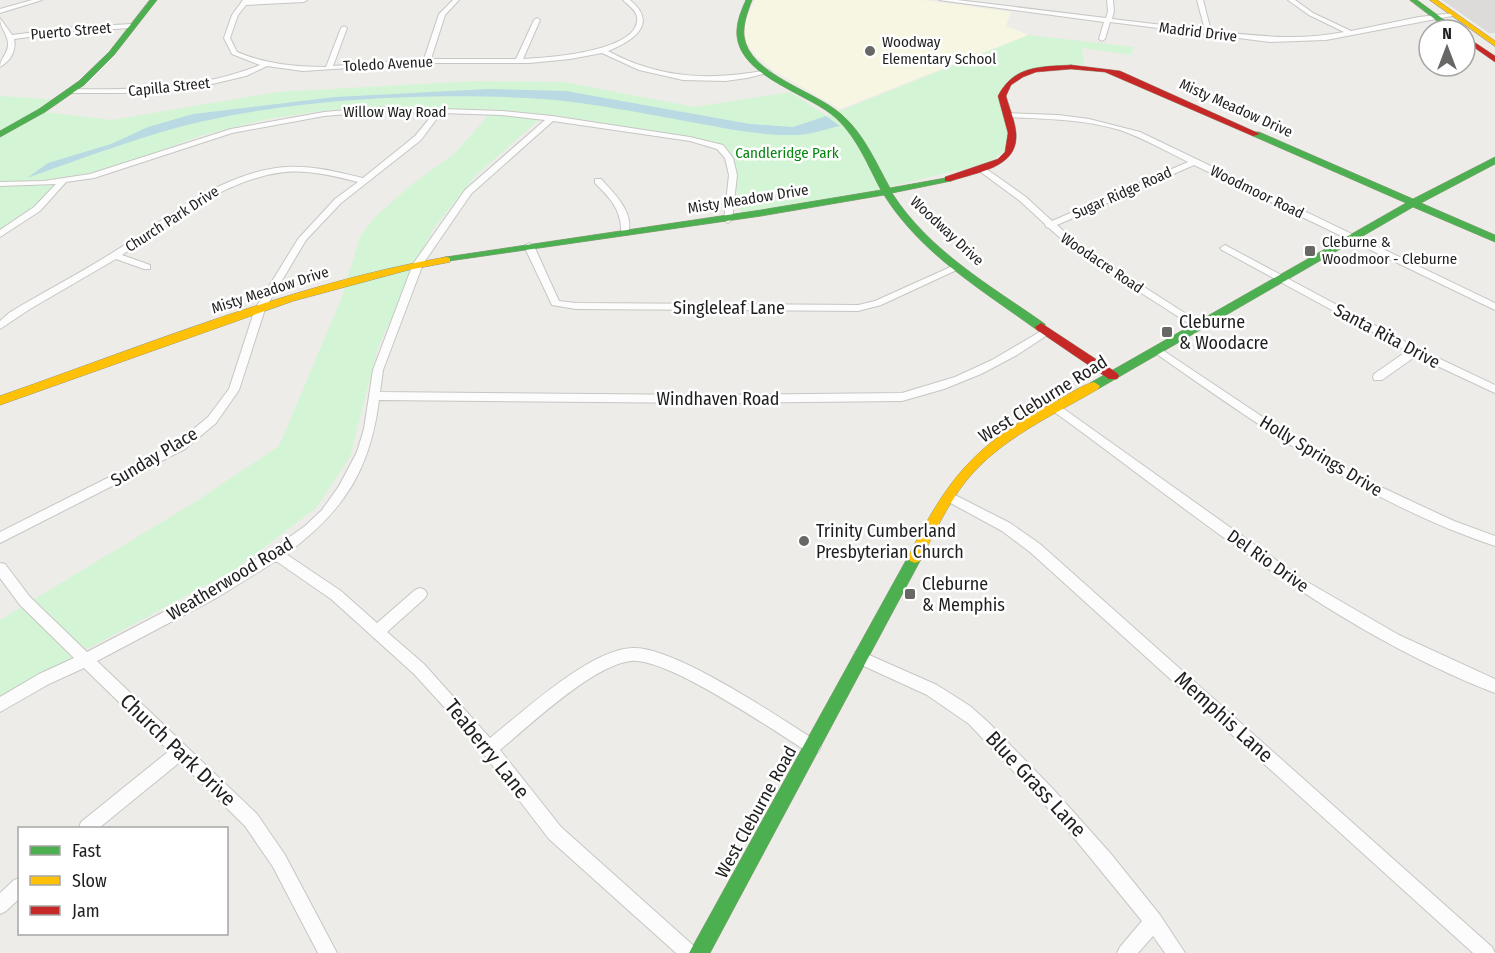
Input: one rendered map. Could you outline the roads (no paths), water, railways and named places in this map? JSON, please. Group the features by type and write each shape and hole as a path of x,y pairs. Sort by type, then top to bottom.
{"street":[{"path":"0,11 39,0"},
{"path":"0,134 70,91 108,58 154,0"},
{"path":"244,2 304,0"},
{"path":"427,61 442,14 456,0"},
{"name":"Toledo Avenue","path":"244,2 235,15 227,38 234,52 248,60 265,65 329,67 427,61 560,59 602,50 628,38 639,26 641,21 638,10 626,0"},
{"name":"Woodway Drive","path":"749,0 740,22 739,37 749,55 768,72 838,115 854,131 895,205 928,241 958,267 1047,332 1113,376"},
{"name":"Madrid Drive","path":"942,0 1209,34 1288,40 1326,39 1435,16 1454,15"},
{"path":"1009,9 1016,0"},
{"path":"1102,39 1111,11 1110,0"},
{"path":"1200,0 1209,34"},
{"path":"1291,0 1311,14 1352,34"},
{"path":"1413,0 1438,18"},
{"path":"1433,0 1495,44"},
{"path":"0,20 11,37 13,46 0,65"},
{"path":"519,61 537,20"},
{"name":"Puerto Street","path":"11,37 76,28 132,26"},
{"path":"329,67 344,28"},
{"path":"1477,47 1495,60"},
{"path":"602,50 635,68 661,76 710,80 768,72"},
{"name":"Capilla Street","path":"70,91 129,92 201,85 237,77 265,65"},
{"name":"Misty Meadow Drive","path":"0,401 260,309 323,289 418,264 529,246 728,220 887,192 982,170 1001,161 1009,153 1012,140 1002,96 1003,91 1023,75 1056,67 1105,70 1137,82 1413,203"},
{"name":"Willow Way Road","path":"0,184 63,181 113,170 209,137 260,124 351,111 439,111 552,118 690,139 720,147 729,158 733,175 728,220"},
{"name":"Sunday Place","path":"0,538 152,462 197,434 212,420 234,390 260,309 302,239 338,201 362,180 418,138 439,111"},
{"name":"Woodmoor Road","path":"1008,115 1102,121 1137,134 1495,307"},
{"name":"Weatherwood Road","path":"0,705 44,679 86,660 213,592 276,554 309,530 326,513 344,489 363,452 370,429 378,370 418,264 468,192 552,118"},
{"name":"West Cleburne Road","path":"699,953 860,657 950,497 971,466 1005,439 1057,408 1413,203 1495,160"},
{"name":"Sugar Ridge Road","path":"1049,225 1194,162"},
{"name":"Church Park Drive","path":"0,326 27,306 116,256 208,195 240,180 297,170 312,170 362,180"},
{"name":"Woodacre Road","path":"982,170 1023,199 1077,248 1113,273 1200,326"},
{"path":"0,234 37,209 63,181"},
{"path":"598,181 620,206 627,221 625,233"},
{"path":"1413,203 1495,239"},
{"name":"Singleleaf Lane","path":"529,246 555,303 576,306 858,308 878,303 958,267"},
{"name":"Santa Rita Drive","path":"1225,248 1415,351 1495,389"},
{"path":"116,256 147,267"},
{"name":"Windhaven Road","path":"374,396 708,399 902,397 925,393 947,385 1047,332"},
{"name":"Holly Springs Drive","path":"1158,350 1227,398 1383,494 1455,528 1495,541"},
{"path":"1378,377 1415,351"},
{"name":"Del Rio Drive","path":"1057,408 1240,542 1334,606 1385,635 1495,686"},
{"name":"Memphis Lane","path":"950,497 1006,527 1035,548 1486,953"},
{"name":"Teaberry Lane","path":"276,554 336,595 419,669 471,726 555,833 689,953"},
{"name":"Church Park Drive","path":"0,568 25,601 251,820 279,861 327,953"},
{"path":"377,632 420,594"},
{"path":"488,750 569,685 602,664 632,654 647,654 671,664 733,698 813,747"},
{"name":"Blue Grass Lane","path":"860,657 913,681 943,698 980,724 1059,806 1117,873 1176,953"},
{"path":"88,827 181,751"},
{"path":"0,904 18,888"},
{"path":"1126,953 1154,921"}],"water":[{"path":"489,89 566,91 750,124 793,127 826,116 840,126 801,135 783,135 733,130 601,106 543,99 460,96 373,99 286,107 182,126 27,178 48,163 111,144 148,127 193,114 335,97"}],"place":[{"name":"Woodway Elementary School","path":"870,51"},
{"name":"Cleburne & Woodmoor - Cleburne","path":"1310,251"},
{"name":"Cleburne & Woodacre","path":"1167,332"},
{"name":"Trinity Cumberland Presbyterian Church","path":"804,541"},
{"name":"Cleburne & Memphis","path":"910,594"}],"park label":[{"name":"Candleridge Park","path":"787,153"}]}
